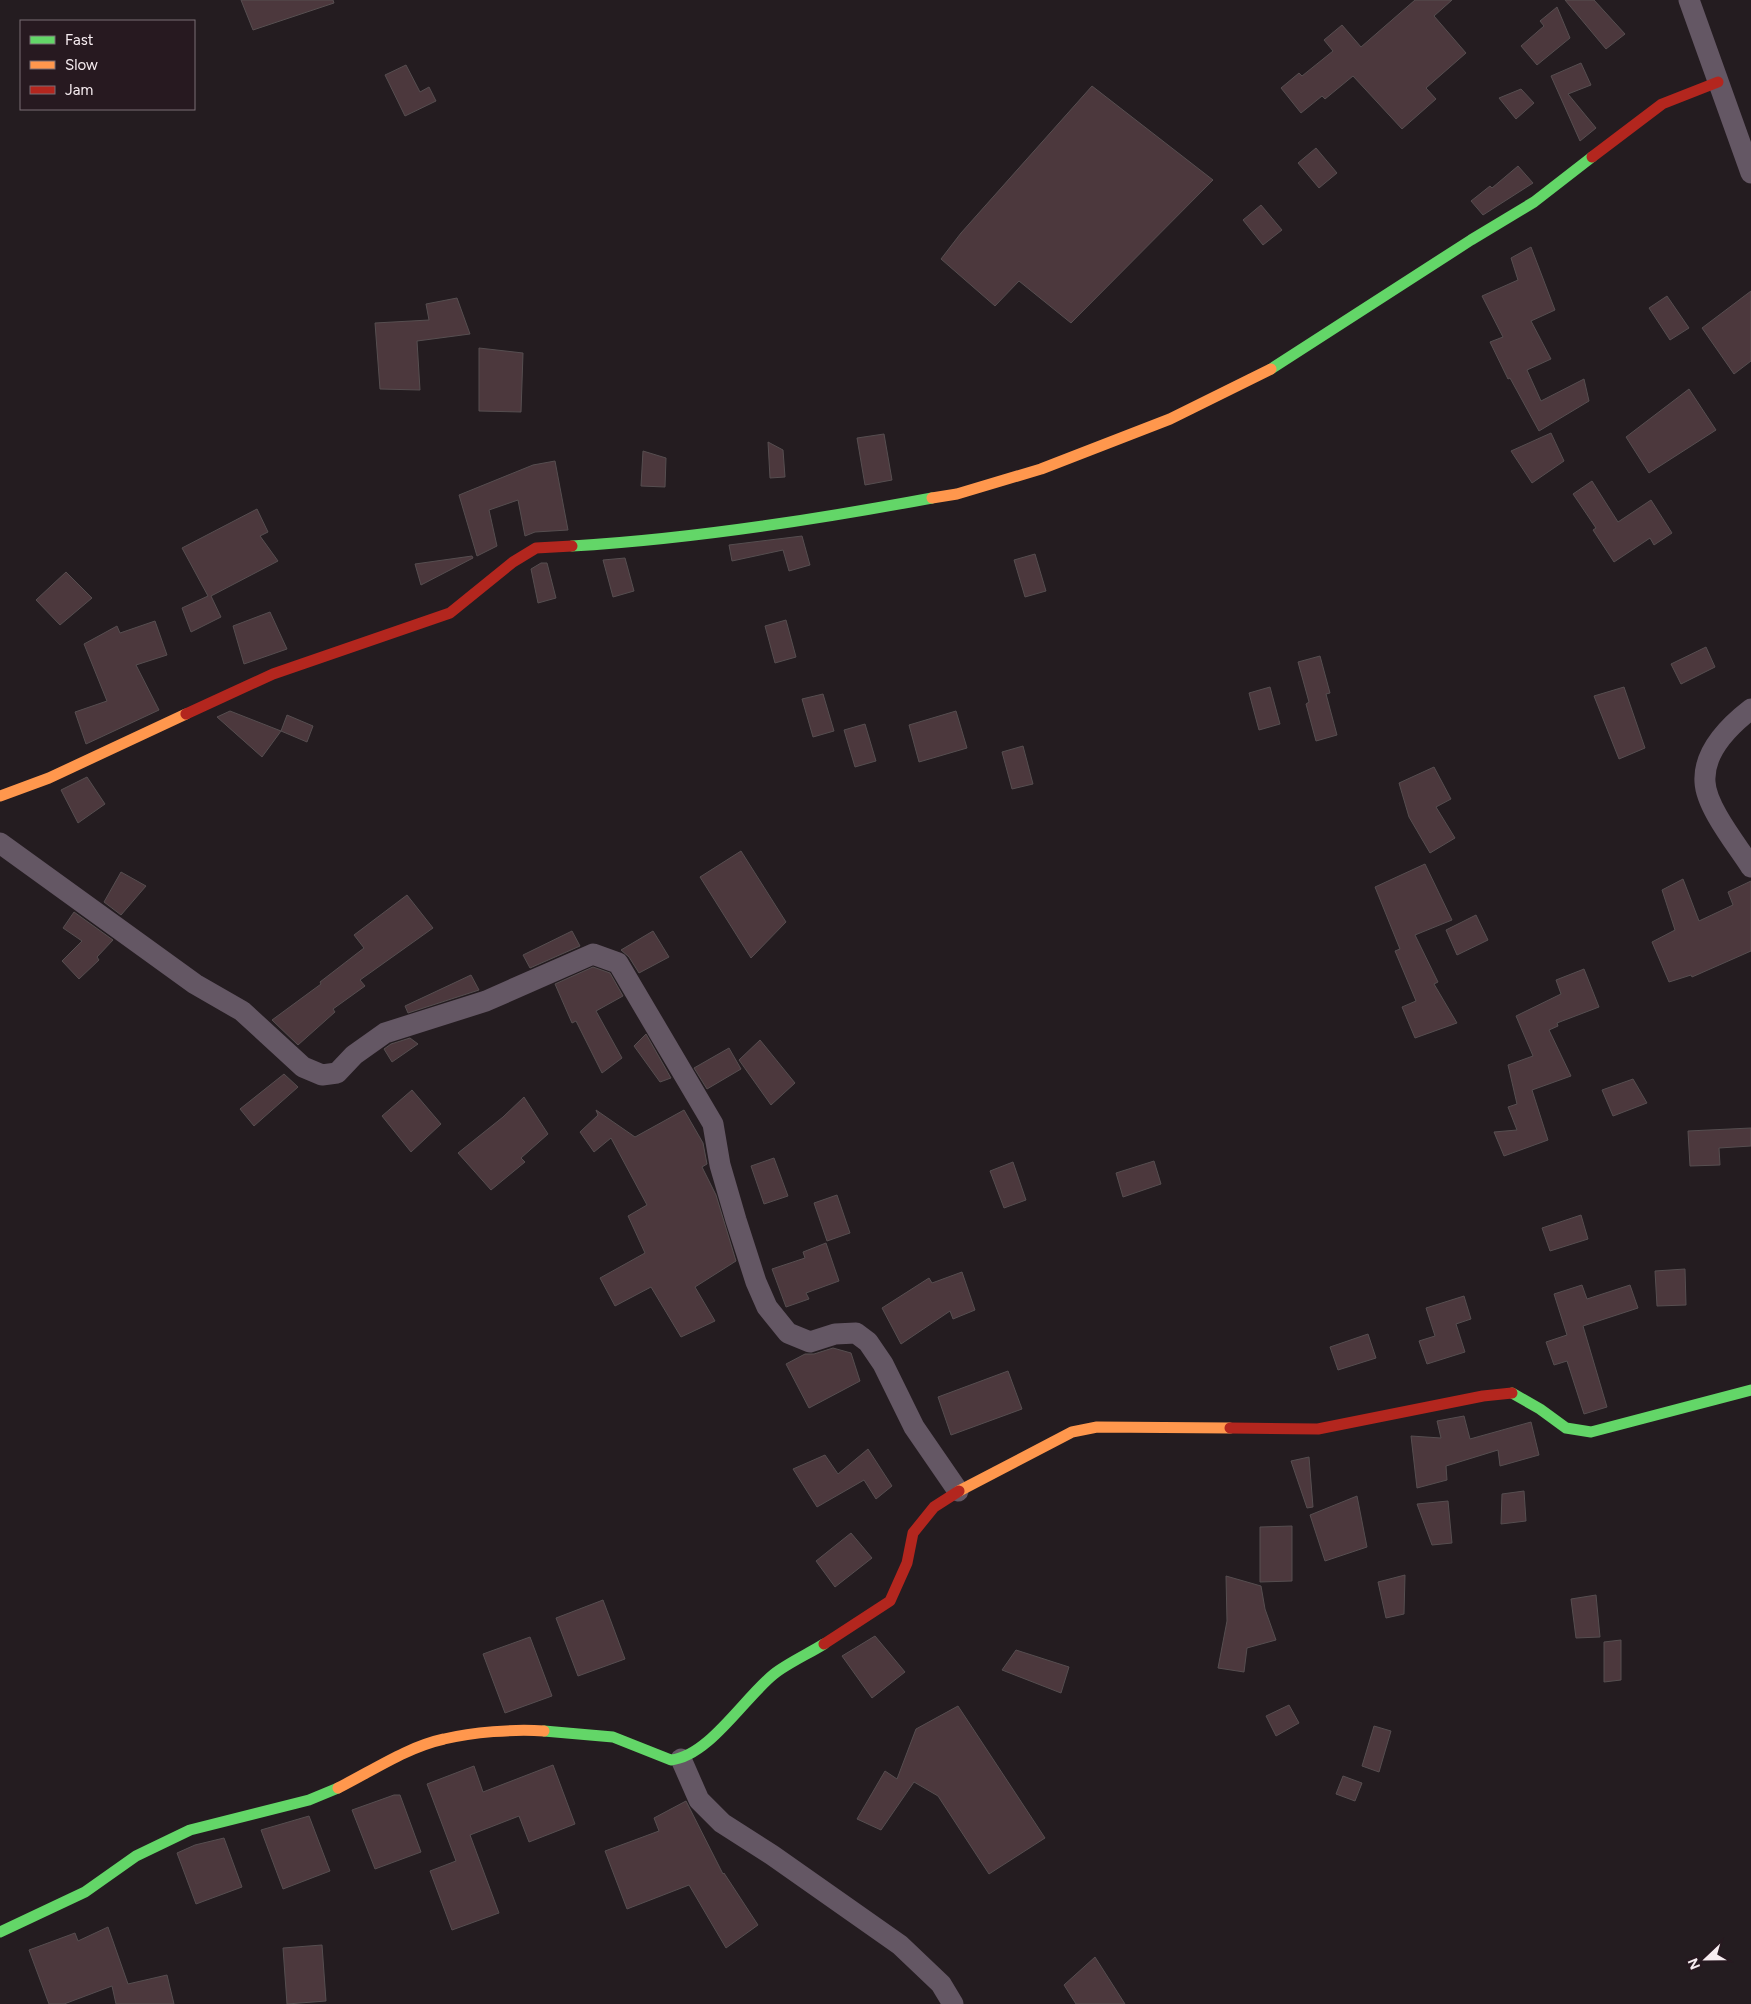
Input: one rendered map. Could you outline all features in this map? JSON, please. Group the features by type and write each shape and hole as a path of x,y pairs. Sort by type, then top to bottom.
{"street":[{"path":"1689,0 1751,173"},
{"path":"0,796 58,774 273,674 450,613 513,562 536,548 621,543 836,516 957,494 1041,469 1170,419 1280,364 1470,240 1534,202 1662,104 1718,82"},
{"path":"1751,709 1733,723 1709,757 1705,782 1714,810 1751,866"},
{"path":"0,843 195,984 242,1011 303,1067 322,1075 337,1073 354,1055 385,1033 486,1001 593,954 618,963 713,1124 720,1166 736,1220 756,1282 768,1307 788,1333 810,1342 836,1334 856,1333 868,1342 883,1364 914,1427 958,1491"},
{"path":"0,1932 85,1892 136,1856 160,1842 190,1830 330,1793 410,1751 443,1739 496,1732 540,1731 613,1736 637,1748 671,1760 681,1759 700,1749 774,1674 836,1637 890,1601 908,1563 913,1533 934,1507 958,1491 1072,1432 1097,1427 1318,1429 1483,1396 1514,1394 1540,1409 1566,1428 1591,1432 1751,1390"},
{"path":"681,1759 699,1800 722,1824 772,1856 900,1945 941,1984 953,2004"}],"building":[{"path":"241,0 333,0 334,3 253,30"},
{"path":"1415,0 1452,0 1434,16 1466,53 1426,88 1436,99 1402,129 1353,76 1325,99 1322,96 1301,113 1281,88 1299,73 1302,76 1333,51 1324,40 1342,25 1361,47"},
{"path":"1565,0 1594,0 1625,34 1606,49"},
{"path":"1557,7 1570,38 1537,65 1521,46 1544,26 1540,21"},
{"path":"1581,63 1591,85 1568,94 1596,128 1580,141 1551,76"},
{"path":"406,65 420,92 429,87 436,101 405,116 385,75"},
{"path":"1092,86 1213,180 1071,323 1019,281 995,306 941,259 961,233"},
{"path":"1521,89 1534,103 1516,119 1499,98"},
{"path":"1316,148 1337,173 1319,188 1298,163"},
{"path":"1518,166 1533,183 1483,215 1471,201 1490,186 1492,188"},
{"path":"1261,205 1282,230 1263,245 1243,220"},
{"path":"1531,247 1555,310 1531,321 1551,359 1527,370 1541,401 1584,379 1589,401 1539,431 1510,378 1508,379 1490,342 1503,337 1482,296 1518,280 1511,258"},
{"path":"1751,291 1751,361 1734,374 1702,328"},
{"path":"1667,296 1689,328 1670,340 1649,308"},
{"path":"457,298 470,334 417,341 420,390 380,389 375,323 429,320 426,304"},
{"path":"479,348 523,353 521,412 479,411"},
{"path":"1689,389 1716,430 1649,473 1626,437"},
{"path":"1551,433 1564,461 1532,483 1511,451"},
{"path":"884,434 892,480 865,485 857,438"},
{"path":"768,442 783,450 785,477 770,478"},
{"path":"643,451 666,458 665,487 641,486"},
{"path":"555,461 568,530 535,532 525,536 518,500 489,510 497,546 477,556 459,495 533,465"},
{"path":"1592,481 1618,522 1651,500 1672,533 1654,545 1650,538 1614,562 1593,530 1596,528 1573,494"},
{"path":"257,509 268,532 260,536 278,561 211,596 221,617 191,632 182,608 208,596 182,548"},
{"path":"802,536 810,565 789,571 783,550 732,561 729,545"},
{"path":"1035,554 1046,591 1025,597 1014,560"},
{"path":"472,556 473,558 421,585 415,564"},
{"path":"625,558 634,591 613,597 603,560"},
{"path":"541,563 547,563 556,598 538,603 531,569"},
{"path":"66,572 92,598 60,625 36,600"},
{"path":"270,612 287,649 244,664 233,626"},
{"path":"786,620 796,657 775,663 765,626"},
{"path":"155,621 167,655 136,665 159,710 86,744 75,712 107,701 84,644 117,626 120,633"},
{"path":"1706,647 1715,667 1681,684 1671,664"},
{"path":"1320,656 1330,693 1326,694 1337,735 1316,741 1306,704 1309,702 1298,662"},
{"path":"1270,687 1280,724 1259,730 1249,693"},
{"path":"1624,687 1645,748 1619,759 1594,696"},
{"path":"823,694 834,731 813,737 802,699"},
{"path":"230,711 281,731 262,757 217,717"},
{"path":"956,711 967,748 919,762 909,725"},
{"path":"287,715 313,726 307,742 281,731"},
{"path":"865,724 876,761 855,767 844,730"},
{"path":"1023,746 1033,784 1012,789 1002,752"},
{"path":"1434,767 1451,799 1436,807 1455,838 1430,853 1409,817 1399,783"},
{"path":"87,777 105,804 78,823 61,790"},
{"path":"741,851 786,922 751,958 700,877"},
{"path":"1425,864 1452,920 1415,935 1438,982 1434,984 1457,1023 1415,1038 1402,1007 1416,1001 1395,951 1400,949 1375,887"},
{"path":"121,872 146,886 121,915 104,902"},
{"path":"1683,879 1699,921 1733,905 1728,892 1751,881 1751,951 1692,977 1691,975 1669,982 1652,942 1675,930 1662,890"},
{"path":"407,895 433,928 360,980 365,986 333,1009 335,1012 298,1045 272,1020 321,984 320,982 364,948 354,935"},
{"path":"74,912 113,940 97,957 99,960 79,979 62,961 82,941 63,928"},
{"path":"1476,915 1488,940 1457,955 1446,930"},
{"path":"572,931 580,946 530,968 523,955"},
{"path":"653,931 669,957 639,973 629,957 621,950"},
{"path":"593,967 610,973 623,996 596,1011 622,1058 602,1073 576,1021 572,1023 555,984"},
{"path":"1584,969 1599,1007 1557,1023 1558,1026 1549,1030 1571,1076 1532,1090 1548,1140 1504,1156 1494,1132 1517,1130 1508,1107 1517,1104 1508,1065 1533,1056 1516,1016 1561,994 1556,980"},
{"path":"471,975 479,990 408,1013 405,1006"},
{"path":"646,1034 671,1078 660,1082 634,1046"},
{"path":"410,1038 418,1044 392,1062 384,1049 391,1044"},
{"path":"760,1040 795,1083 771,1105 739,1060"},
{"path":"729,1048 741,1069 707,1089 694,1068"},
{"path":"284,1074 298,1087 254,1126 240,1109"},
{"path":"1633,1079 1647,1103 1613,1116 1602,1090"},
{"path":"412,1090 441,1124 411,1152 382,1116"},
{"path":"524,1097 548,1134 521,1158 525,1162 491,1190 458,1153 503,1117"},
{"path":"596,1110 635,1137 684,1110 703,1143 707,1164 702,1167 716,1195 736,1261 695,1287 715,1321 681,1337 651,1287 615,1306 600,1278 645,1253 628,1216 647,1205 611,1138 594,1152 580,1132 598,1115"},
{"path":"1751,1128 1751,1146 1719,1148 1720,1165 1690,1166 1688,1131"},
{"path":"774,1158 788,1196 764,1204 751,1166"},
{"path":"1154,1161 1161,1184 1123,1197 1116,1173"},
{"path":"1013,1162 1026,1200 1004,1208 990,1171"},
{"path":"837,1195 850,1233 827,1241 814,1203"},
{"path":"1581,1215 1588,1239 1550,1251 1542,1228"},
{"path":"826,1243 839,1281 806,1293 809,1299 786,1307 772,1269 805,1258 803,1252"},
{"path":"1685,1269 1686,1305 1657,1306 1655,1271"},
{"path":"962,1272 975,1310 953,1319 950,1311 901,1344 882,1308 929,1278 932,1283"},
{"path":"1582,1285 1587,1299 1630,1285 1638,1308 1583,1326 1607,1407 1584,1414 1567,1361 1554,1365 1546,1342 1567,1335 1554,1294"},
{"path":"1464,1296 1471,1319 1456,1324 1465,1352 1427,1364 1419,1341 1435,1336 1426,1308"},
{"path":"1368,1334 1376,1358 1338,1370 1330,1347"},
{"path":"833,1348 851,1353 860,1381 809,1408 786,1364 805,1354 814,1354"},
{"path":"1008,1371 1022,1409 951,1435 938,1397"},
{"path":"1464,1416 1470,1439 1531,1422 1539,1455 1500,1466 1498,1450 1446,1466 1447,1480 1417,1488 1411,1436 1441,1438 1437,1421"},
{"path":"868,1449 892,1486 876,1499 864,1480 817,1507 793,1469 825,1455 838,1474"},
{"path":"1309,1457 1313,1507 1307,1508 1291,1461"},
{"path":"1524,1491 1526,1521 1501,1524 1502,1494"},
{"path":"1357,1496 1367,1547 1325,1561 1310,1515"},
{"path":"1448,1501 1452,1543 1432,1545 1417,1504"},
{"path":"1292,1526 1292,1581 1260,1582 1260,1527"},
{"path":"851,1533 872,1558 835,1587 816,1561"},
{"path":"1405,1575 1404,1614 1386,1618 1378,1582"},
{"path":"1226,1576 1261,1586 1265,1609 1276,1640 1247,1648 1244,1672 1218,1668 1227,1621"},
{"path":"1596,1595 1600,1637 1576,1638 1571,1599"},
{"path":"603,1600 625,1659 578,1676 556,1618"},
{"path":"875,1636 905,1672 872,1698 842,1656"},
{"path":"530,1637 552,1696 505,1713 483,1654"},
{"path":"1621,1640 1621,1680 1604,1682 1604,1642"},
{"path":"1016,1650 1069,1667 1061,1693 1002,1670"},
{"path":"1289,1705 1299,1723 1276,1736 1266,1716"},
{"path":"958,1706 1045,1838 989,1874 938,1796 914,1782 881,1830 857,1819 885,1771 897,1779 916,1729"},
{"path":"1374,1726 1391,1731 1379,1772 1362,1766"},
{"path":"553,1765 575,1824 529,1842 519,1816 470,1835 499,1913 452,1930 430,1871 456,1861 427,1784 474,1766 483,1792"},
{"path":"1343,1776 1362,1783 1355,1801 1336,1794"},
{"path":"394,1795 400,1795 421,1852 375,1869 352,1810"},
{"path":"686,1801 723,1874 758,1925 726,1948 689,1885 627,1909 605,1851 659,1831 654,1818"},
{"path":"309,1816 330,1871 283,1889 261,1830"},
{"path":"224,1838 242,1887 196,1904 177,1853 195,1845"},
{"path":"108,1927 128,1984 167,1975 174,2004 116,2004 112,1986 64,2004 49,2004 29,1950 75,1933 78,1941"},
{"path":"322,1945 326,2001 287,2004 283,1948"},
{"path":"1095,1957 1125,2004 1076,2004 1064,1985"}],"traffic: fast":[{"path":"1271,369 1471,240 1534,202 1592,157"},
{"path":"572,546 708,534 843,514 932,498"},
{"path":"1512,1393 1540,1409 1566,1428 1591,1432 1751,1390"},
{"path":"544,1731 613,1737 671,1760 685,1756 699,1748 726,1725 774,1674 824,1644"},
{"path":"0,1932 85,1892 136,1856 190,1830 309,1800 338,1788"}],"traffic: slow":[{"path":"932,498 957,494 1041,469 1170,419 1271,369"},
{"path":"0,796 49,778 186,714"},
{"path":"959,1491 1072,1432 1097,1427 1230,1428"},
{"path":"338,1788 390,1760 430,1743 480,1733 519,1730 544,1731"}],"traffic: jam":[{"path":"1592,157 1662,104 1718,82"},
{"path":"186,714 273,674 450,613 513,562 536,548 572,546"},
{"path":"1230,1428 1318,1429 1483,1396 1512,1393"},
{"path":"824,1644 890,1601 907,1563 913,1533 934,1507 959,1491"}]}
